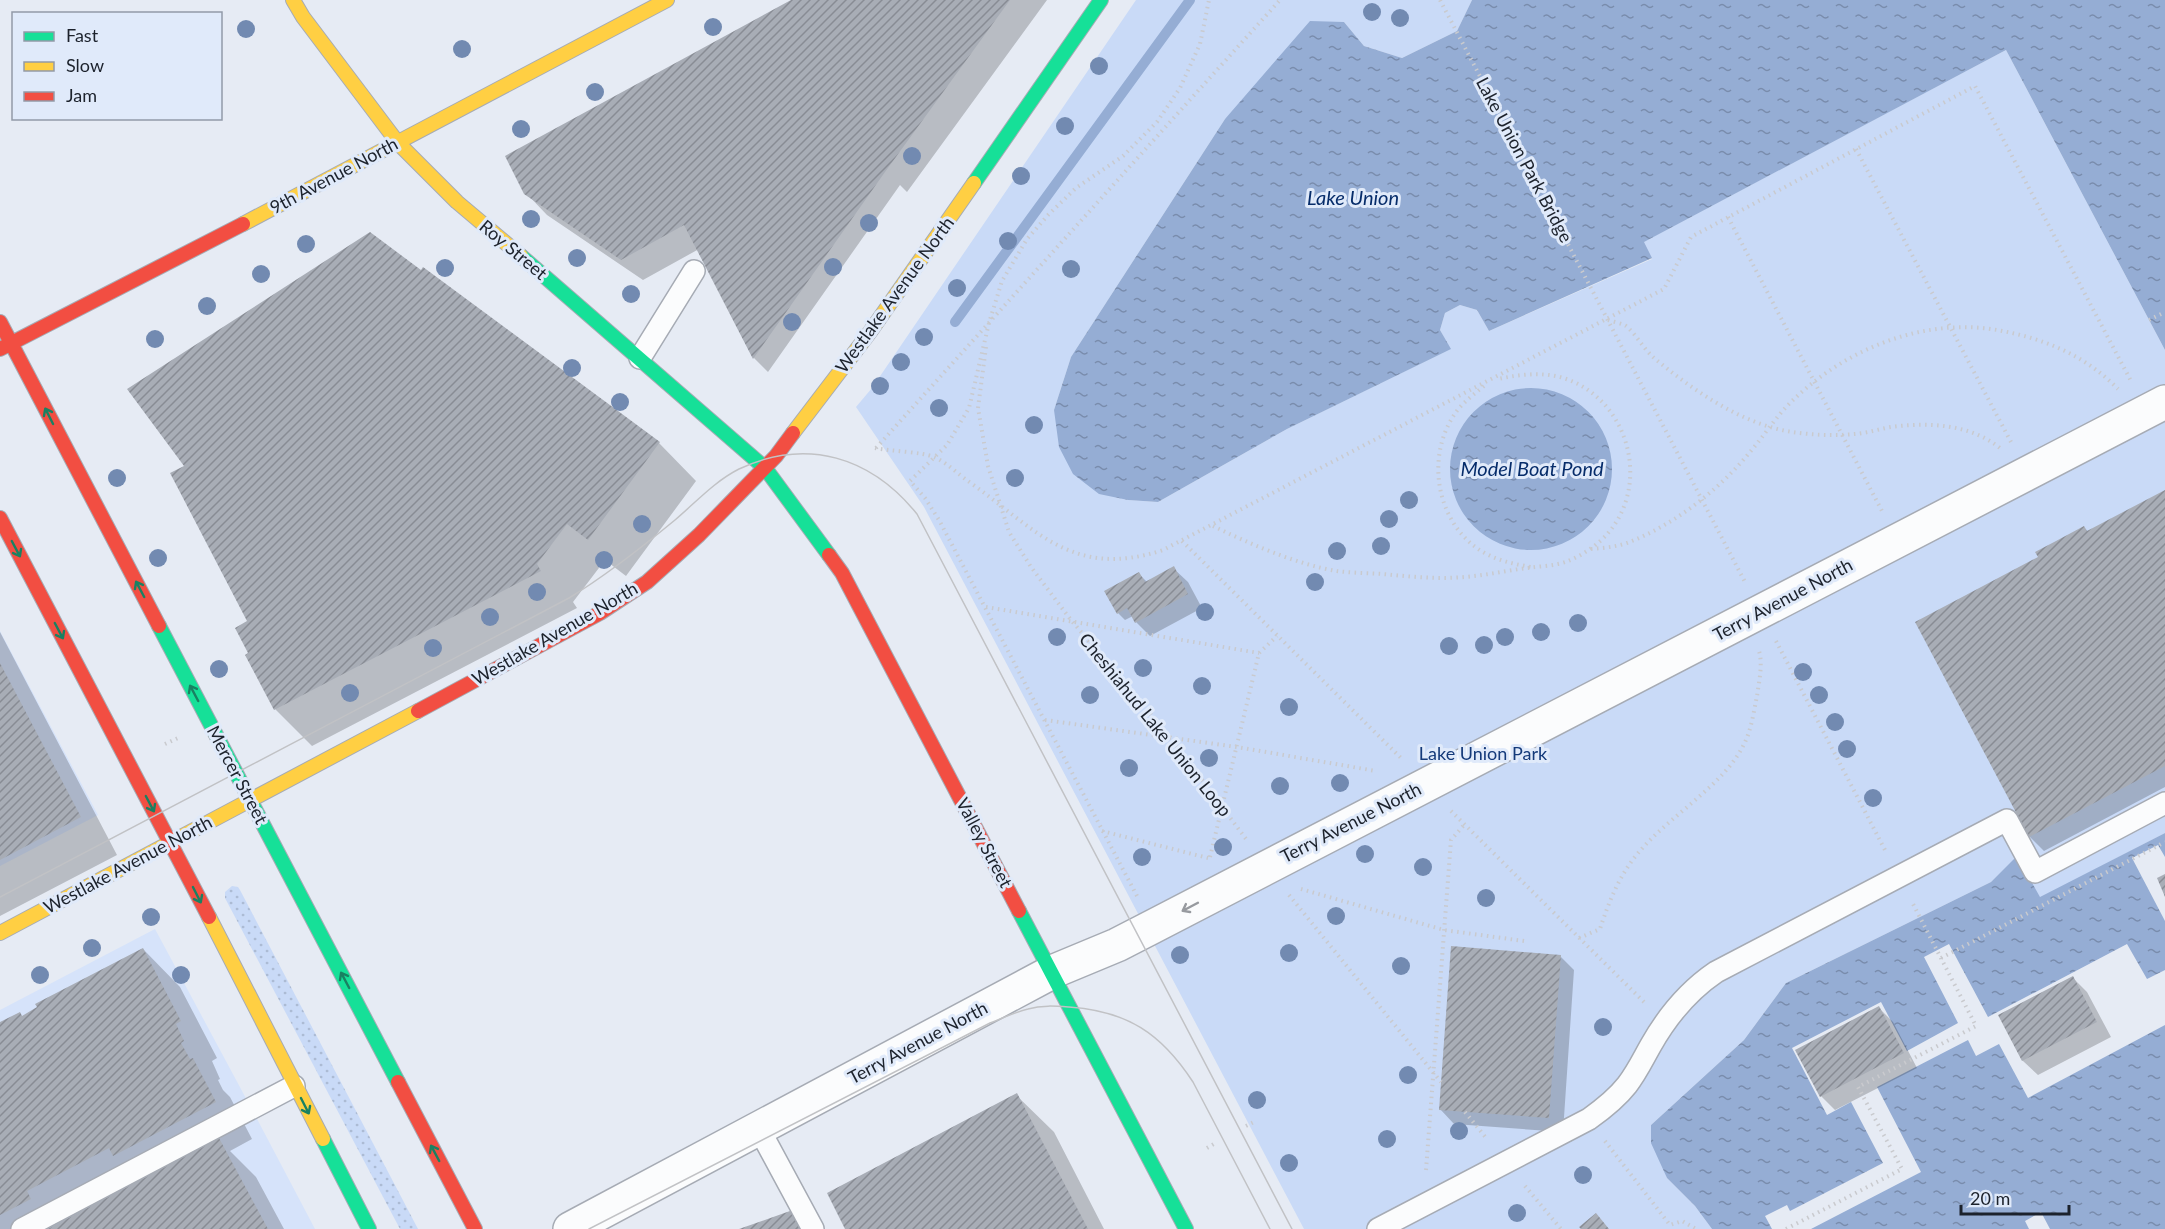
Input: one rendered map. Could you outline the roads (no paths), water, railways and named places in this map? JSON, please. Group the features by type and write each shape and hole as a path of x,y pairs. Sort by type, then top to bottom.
{"main road":[{"name":"Roy Street","path":"293,0 303,17 398,143 457,202 765,468"},
{"name":"9th Avenue North","path":"6,346 398,143 667,0"},
{"name":"Westlake Avenue North","path":"0,933 600,613 647,582 699,536 765,468 870,333 1101,0"},
{"name":"Mercer Street","path":"0,322 6,346 250,800 475,1229"},
{"name":"Valley Street","path":"765,468 842,573 1186,1229"},
{"path":"0,518 171,843 369,1229"}],"street":[{"name":"Terry Avenue North","path":"570,1229 1052,972 1117,945 1196,904 1261,876 1754,615 2156,406"}],"lane":[{"path":"640,358 694,271"},
{"path":"1378,1229 1588,1119 1609,1104 1626,1086 1675,1009 1701,982 1716,972 2007,820 2035,872 2165,803"},
{"path":"22,1229 294,1086"},
{"path":"758,1127 813,1229"}],"water":[{"name":"Lake Union","path":"1472,0 2165,0 2165,350 2006,50 1644,242 1652,258 1489,331 1477,310 1460,305 1445,313 1440,330 1451,349 1287,429 1158,502 1128,500 1099,494 1073,474 1059,447 1054,410 1071,357 1225,119 1310,21 1344,22 1364,46 1402,58 1457,31"},
{"name":"Model Boat Pond","path":"1531,388 1562,394 1588,412 1606,438 1612,469 1606,500 1588,526 1562,544 1531,550 1500,544 1474,526 1456,500 1450,469 1456,438 1474,412 1500,394"},
{"path":"2165,833 2165,1229 1712,1229 1695,1206 1667,1178 1651,1143 1651,1125 1744,1040 1786,983 1991,882 2017,856 2040,897"}],"waterway":[{"path":"955,322 1190,0"}],"tram line":[{"path":"0,897 569,598 624,561 713,486 739,469 764,459 789,455 813,454 836,458 858,466 879,478 899,494 917,514 1292,1229"},
{"path":"589,1229 990,1023 1023,1010 1049,1006 1090,1009 1125,1020 1141,1028 1168,1050 1193,1082 1270,1229"}],"park label":[{"name":"Lake Union Park","path":"1483,754"}]}
